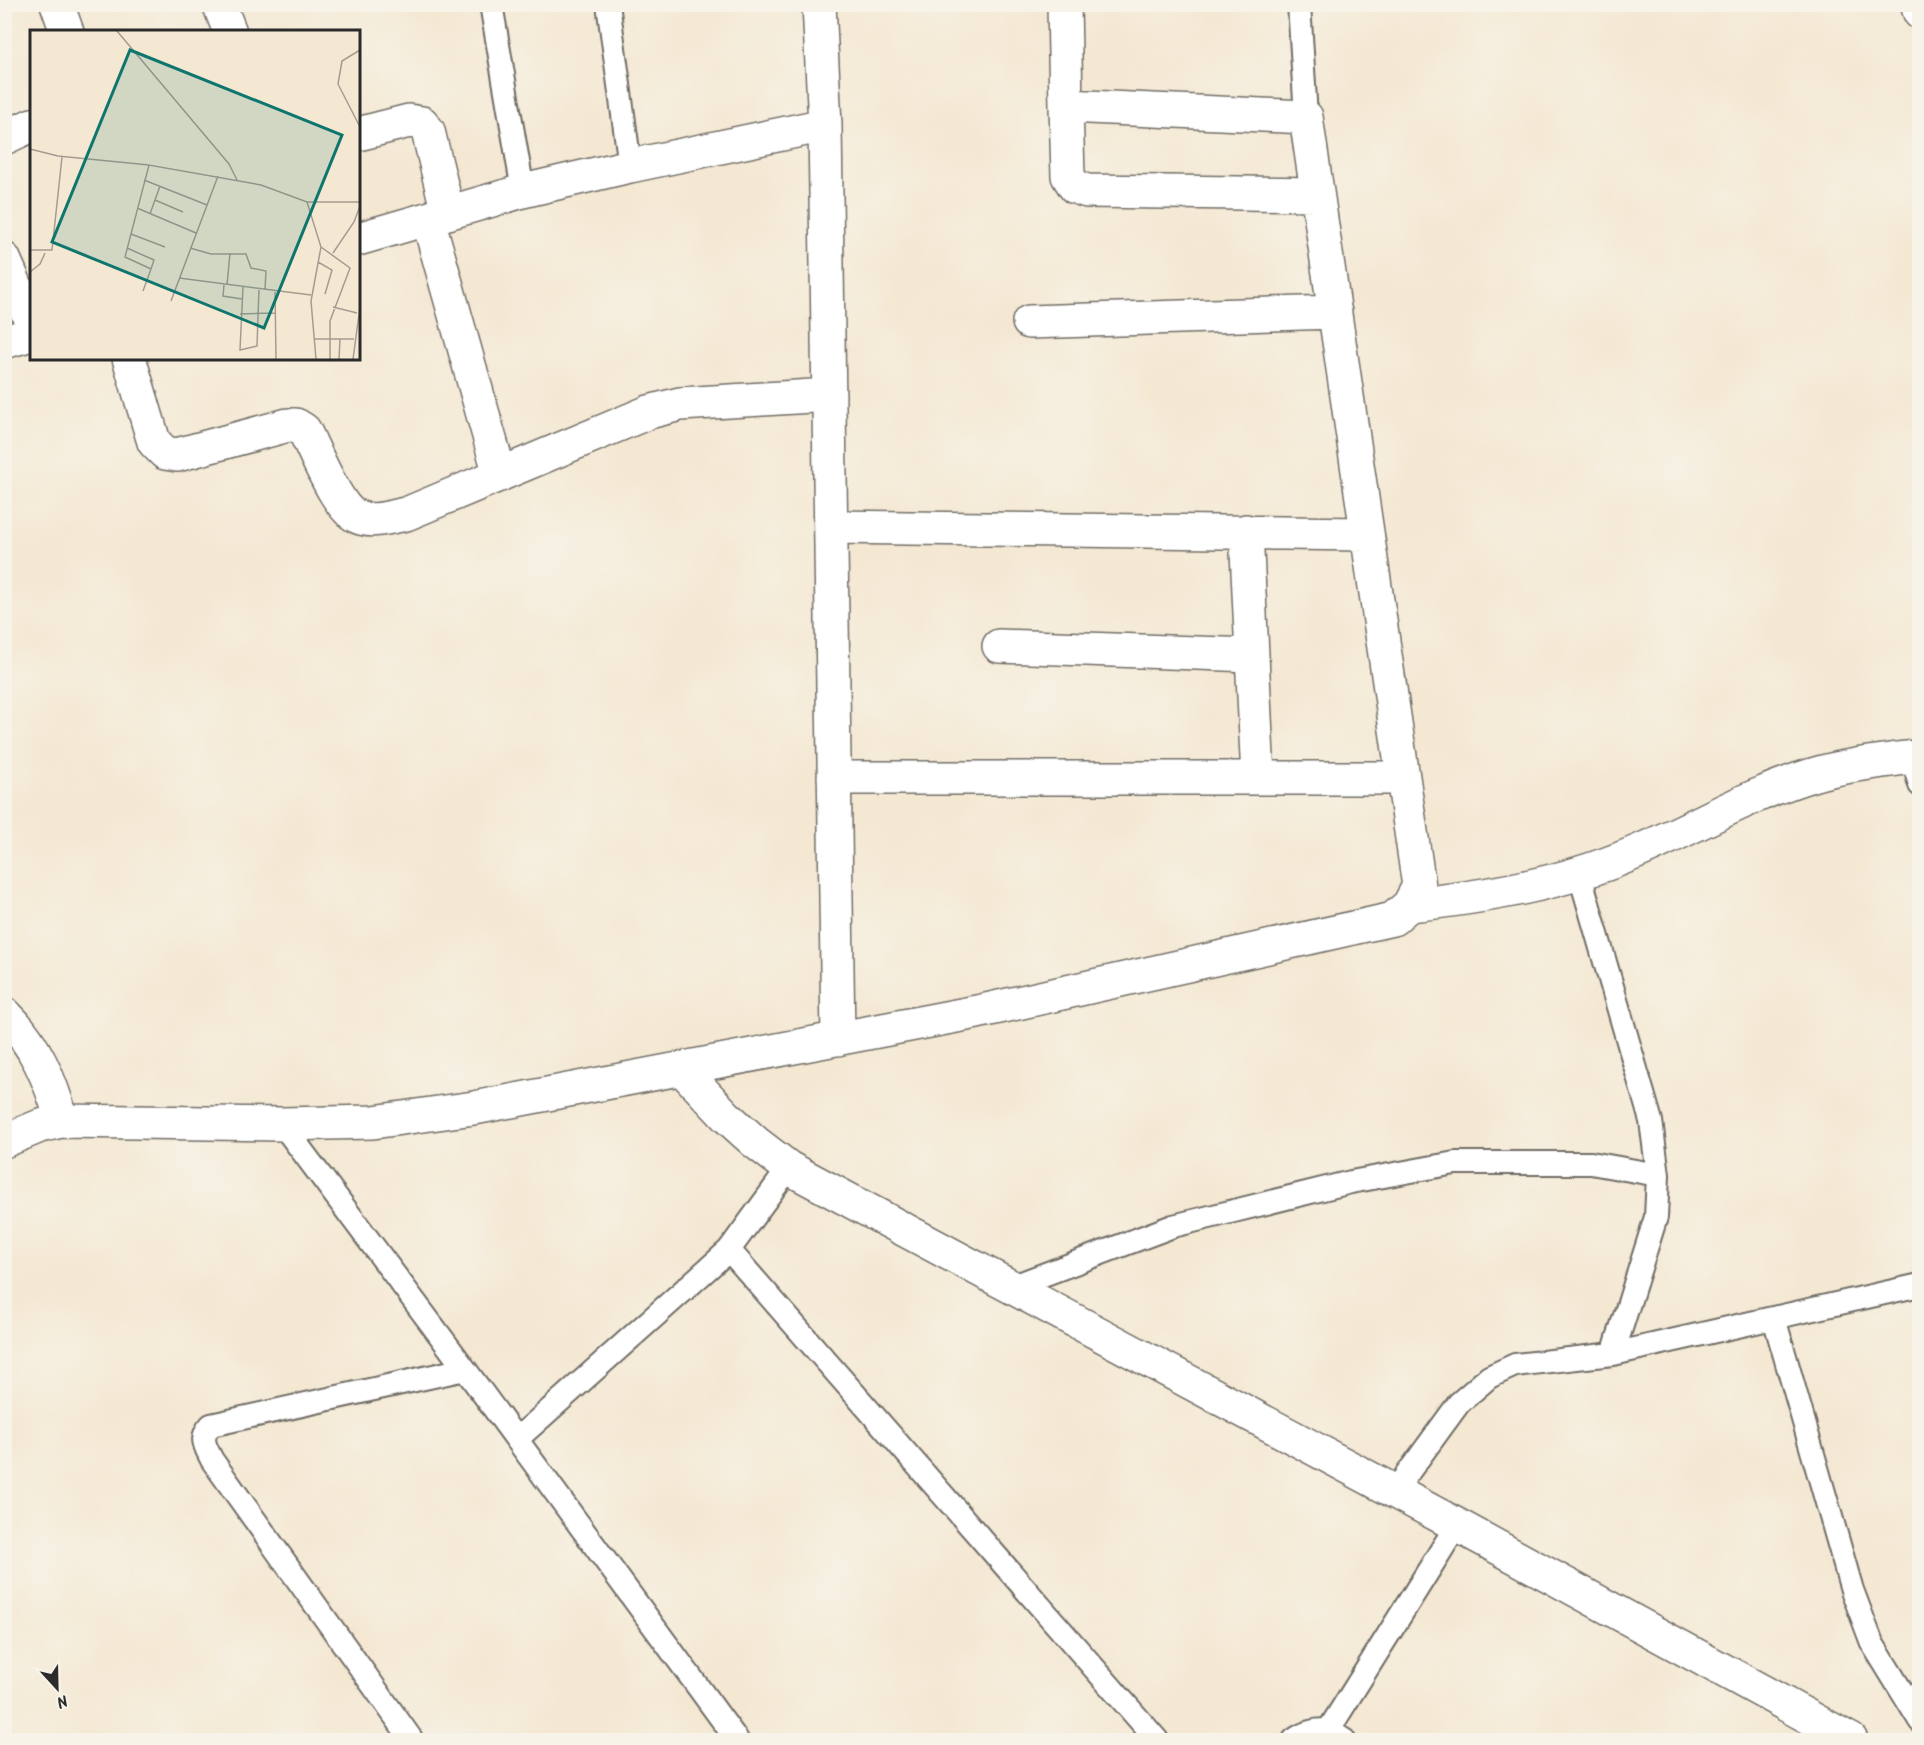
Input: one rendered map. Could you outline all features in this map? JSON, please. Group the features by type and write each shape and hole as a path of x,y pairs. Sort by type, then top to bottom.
{"street":[{"path":"57,4 66,30"},
{"path":"219,4 229,30"},
{"path":"819,4 825,125 838,1039"},
{"path":"1064,4 1068,176 1075,187 1087,191 1317,194"},
{"path":"1917,4 1920,13"},
{"path":"4,1141 40,1126 63,1121 282,1124 373,1122 474,1108 977,1012 1394,919 1410,904 1419,886 1306,117 1066,106"},
{"path":"360,133 409,121 422,123 428,131 438,216 500,475"},
{"path":"360,238 523,191 825,125"},
{"path":"4,138 30,126"},
{"path":"4,259 30,318"},
{"path":"1029,322 1335,312"},
{"path":"4,342 30,335"},
{"path":"130,360 154,442 165,453 177,455 288,425 296,425 304,430 341,504 355,516 373,520 406,514 649,412 680,404 829,395"},
{"path":"831,527 1367,534"},
{"path":"1246,531 1258,778"},
{"path":"999,646 1252,655"},
{"path":"1410,904 1506,892 1579,872 1630,855 1762,793 1812,775 1864,764 1917,766"},
{"path":"834,778 1403,778"},
{"path":"4,1013 11,1019 46,1072 63,1121"},
{"path":"682,1069 726,1116 789,1168 1456,1525 1851,1740"}],"lane":[{"path":"491,4 523,191"},
{"path":"608,4 630,166"},
{"path":"1299,4 1306,117"},
{"path":"1579,872 1651,1121 1658,1175 1656,1217 1613,1354"},
{"path":"282,1124 517,1438 737,1740"},
{"path":"1011,1287 1173,1226 1352,1182 1455,1163 1591,1163 1658,1175"},
{"path":"517,1438 729,1250 789,1168"},
{"path":"729,1250 1157,1740"},
{"path":"1394,1492 1459,1403 1489,1377 1515,1365 1613,1354 1920,1285"},
{"path":"1774,1318 1852,1590 1872,1643 1920,1721"},
{"path":"412,1740 212,1460 204,1442 204,1432 211,1425 465,1369"},
{"path":"1294,1740 1316,1730 1336,1736 1456,1525"}]}
